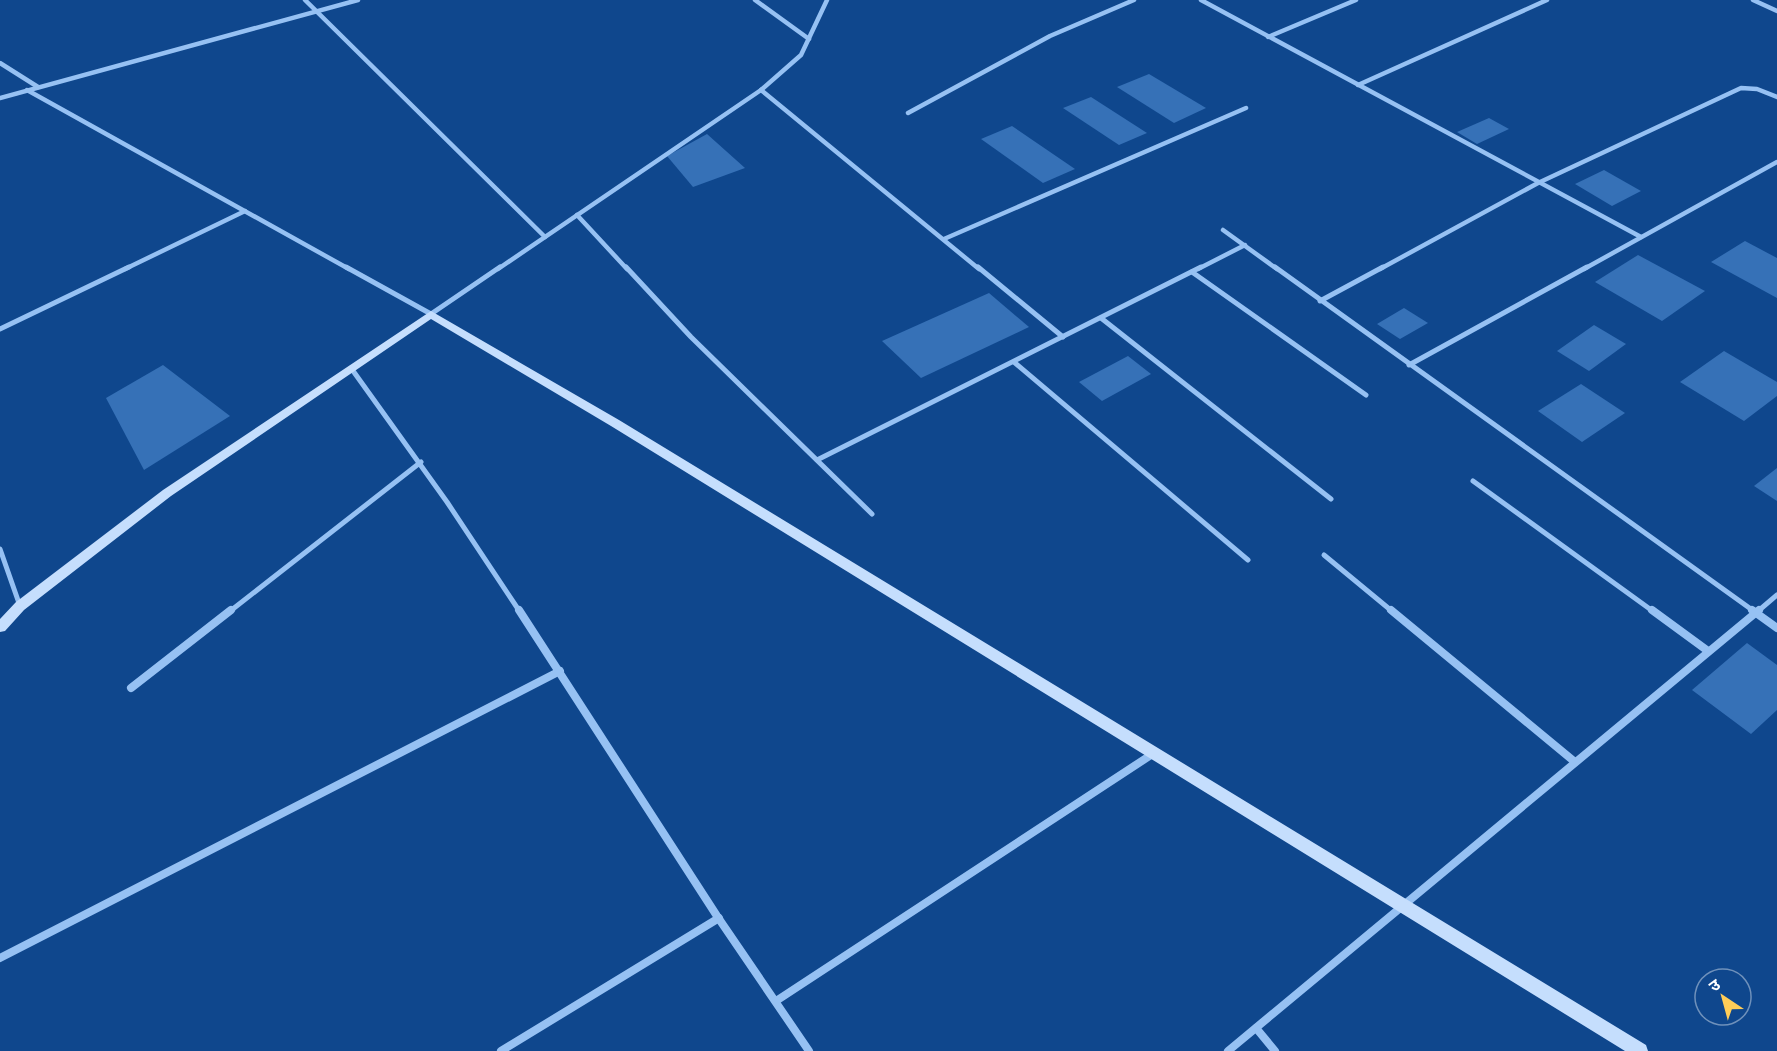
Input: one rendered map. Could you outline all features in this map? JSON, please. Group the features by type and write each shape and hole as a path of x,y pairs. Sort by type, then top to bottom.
{"street":[{"path":"305,0 544,237"},
{"path":"0,98 358,0"},
{"path":"754,0 809,39"},
{"path":"0,627 20,606 167,493 760,90 801,55 827,0"},
{"path":"908,113 1050,36 1134,0"},
{"path":"1201,0 1641,237"},
{"path":"1268,37 1356,0"},
{"path":"1358,85 1547,0"},
{"path":"1753,0 1777,10"},
{"path":"0,63 38,87"},
{"path":"1320,302 1538,183 1741,88 1757,89 1777,97"},
{"path":"27,90 431,314 625,429 1640,1051"},
{"path":"760,90 1063,337"},
{"path":"944,239 1246,108"},
{"path":"1409,365 1777,162"},
{"path":"0,329 245,211"},
{"path":"577,215 691,337 872,514"},
{"path":"1224,230 1320,302 1777,628"},
{"path":"817,460 1245,245"},
{"path":"1192,272 1366,395"},
{"path":"1101,318 1331,500"},
{"path":"1014,362 1248,560"},
{"path":"351,368 421,462 560,670 719,918 809,1051"},
{"path":"131,688 421,462"},
{"path":"1473,481 1708,651"},
{"path":"0,549 20,606"},
{"path":"1324,555 1575,762"},
{"path":"1228,1051 1777,595"},
{"path":"0,958 560,670"},
{"path":"776,1001 1154,753"},
{"path":"501,1051 719,918"},
{"path":"1256,1028 1275,1051"}],"building":[{"path":"1149,74 1206,108 1174,123 1117,87"},
{"path":"1091,97 1147,133 1119,145 1063,108"},
{"path":"1489,118 1509,129 1477,144 1457,132"},
{"path":"1012,126 1075,169 1043,183 981,139"},
{"path":"707,134 745,168 693,187 667,156"},
{"path":"1604,170 1641,191 1612,206 1575,184"},
{"path":"1745,241 1777,258 1777,298 1711,262"},
{"path":"1638,255 1705,291 1662,321 1595,282"},
{"path":"989,293 1029,327 921,378 882,341"},
{"path":"1404,308 1428,323 1400,339 1377,324"},
{"path":"1594,325 1626,344 1589,371 1557,351"},
{"path":"1724,351 1777,382 1777,396 1744,421 1680,382"},
{"path":"1128,356 1151,374 1102,401 1079,382"},
{"path":"163,365 230,416 144,470 106,398"},
{"path":"1581,384 1625,413 1582,442 1538,411"},
{"path":"1777,468 1777,501 1754,486"},
{"path":"1747,643 1777,665 1777,710 1751,734 1692,690"}]}
